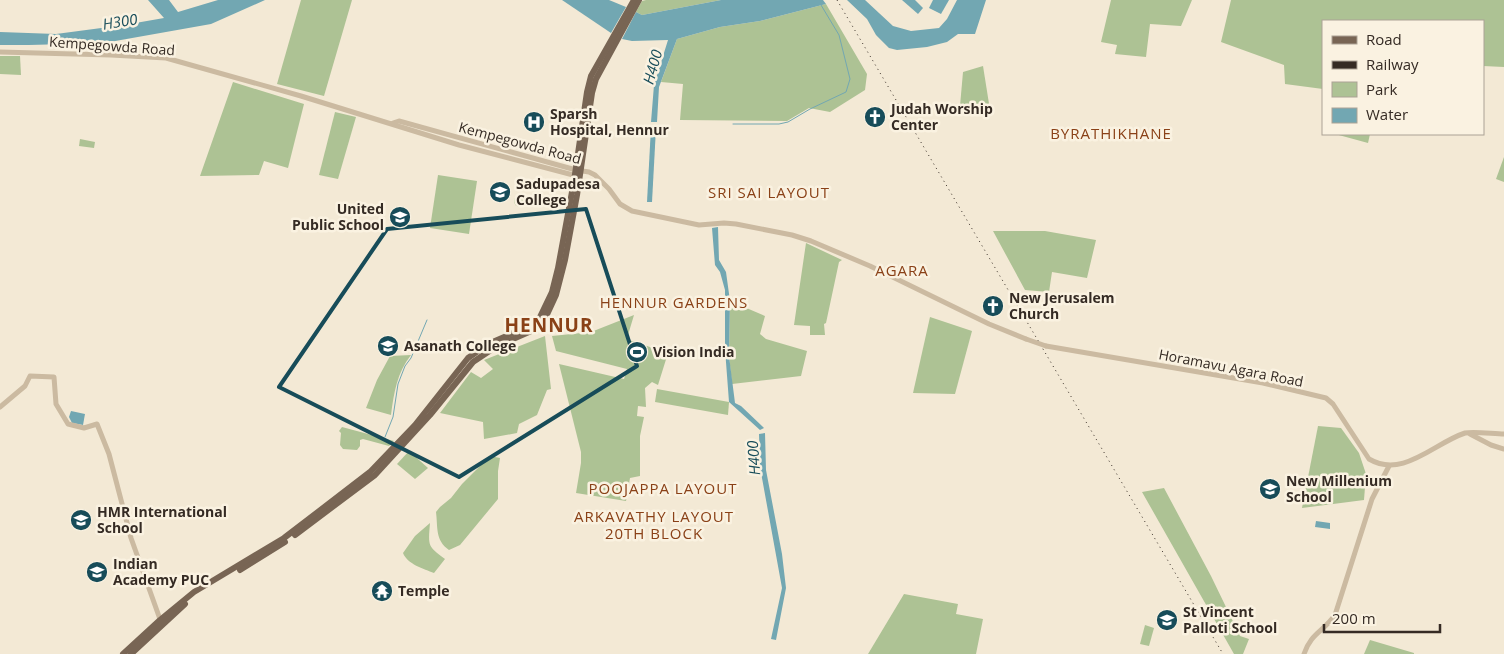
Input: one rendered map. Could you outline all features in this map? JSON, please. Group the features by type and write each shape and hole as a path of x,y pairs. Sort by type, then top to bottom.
{"main road":[{"path":"632,9 634,0"},
{"path":"131,654 161,622 194,592 297,533 375,475 430,415 474,362 497,346 538,328 550,310 559,286 596,79 615,40 639,0"},
{"path":"161,622 197,595 240,567"},
{"path":"123,654 149,634"}],"street":[{"name":"Kempegowda Road","path":"0,52 111,54 166,58 393,123 399,121 578,173 589,172 604,184 620,204 632,211 699,225 724,223 798,237 852,258 1026,340"},
{"name":"Horamavu Agara Road","path":"1026,340 1046,346 1263,383 1326,398 1333,404 1370,459 1379,465 1389,466"},
{"path":"0,407 25,386 30,376 54,378 56,404 68,424 84,428 97,424 109,454 131,538 161,622"},
{"path":"1467,432 1491,445 1504,449"},
{"path":"1304,654 1312,637 1328,625 1335,615 1372,499 1389,466 1413,459 1467,432 1504,434"}],"highlighted area":[{"path":"586,209 637,366 459,477 279,387 387,229"}],"green space":[{"path":"301,0 352,0 324,96 277,84"},
{"path":"721,0 642,15 636,12 642,1"},
{"path":"1111,0 1192,0 1181,26 1150,24 1146,57 1115,54 1117,45 1101,42"},
{"path":"1231,0 1504,0 1504,67 1484,66 1484,20 1322,20 1322,89 1285,84 1284,65 1221,42"},
{"path":"826,4 867,74 865,90 830,112 809,108 787,121 680,120 683,84 661,82 677,39 720,27 760,21"},
{"path":"0,56 20,56 21,75 0,74"},
{"path":"983,66 990,110 960,106 963,72"},
{"path":"233,82 304,104 288,168 264,161 259,175 200,176"},
{"path":"335,112 356,117 338,179 319,175"},
{"path":"1339,135 1370,135 1368,143"},
{"path":"80,139 95,142 94,148 79,146"},
{"path":"1504,157 1504,182 1496,179"},
{"path":"438,175 477,181 469,234 430,228"},
{"path":"518,195 522,195 526,201 522,207 518,207 514,203 514,199"},
{"path":"993,231 1045,231 1096,240 1087,278 1052,272 1049,292 1025,290"},
{"path":"806,243 842,260 839,262 826,323 824,324 825,335 810,335 810,326 794,325"},
{"path":"730,301 765,316 760,334 766,339 807,351 801,376 732,384 729,356"},
{"path":"634,315 628,335 629,340 668,353 658,385 652,382 645,388 646,407 638,406 637,416 644,417 640,436 640,476 630,478 626,501 576,493 581,452 559,364 624,379 627,369 556,351 552,336 591,332"},
{"path":"930,317 972,331 955,394 913,393"},
{"path":"545,336 551,389 547,390 537,415 519,424 517,433 484,439 483,422 440,413 471,372 481,378 493,369 484,360"},
{"path":"411,355 402,369 397,383 391,415 366,408 377,380 390,356"},
{"path":"657,389 729,402 728,415 655,402"},
{"path":"1318,426 1341,428 1359,453 1366,474 1364,500 1302,508"},
{"path":"342,427 394,441 389,446 363,439 360,440 360,446 357,450 343,449 340,445 341,433 339,431"},
{"path":"409,451 428,468 415,479 397,464"},
{"path":"490,456 500,458 498,499 460,545 449,550 439,538 436,512"},
{"path":"1164,488 1211,576 1240,636 1249,639 1243,654 1234,654 1142,492"},
{"path":"430,523 430,545 445,559 434,573 412,563 403,553 415,536"},
{"path":"904,594 958,604 956,614 983,619 976,654 868,654"},
{"path":"1145,625 1154,628 1149,646 1140,644"},
{"path":"1370,640 1414,653 1414,654 1364,654"}],"water":[{"path":"148,0 169,0 178,12 218,0 265,0 211,24 104,43 0,45 0,32 56,34 164,18"},
{"path":"562,0 609,0 626,7 611,33"},
{"path":"721,0 823,0 826,4 760,21 720,27 677,39 659,87 657,122 651,122 654,85 668,40 632,41 622,39 636,12 642,15"},
{"path":"847,0 865,0 893,26 911,31 939,28 947,19 957,0 986,0 975,34 958,34 947,42 927,47 897,50 889,48 876,35 867,19"},
{"path":"902,0 915,0 923,8 918,14"},
{"path":"933,0 949,0 941,14 929,8"},
{"path":"651,127 656,128 652,202 647,202"},
{"path":"718,227 719,260 726,272 730,301 729,356 735,403 741,406 764,428 760,430 729,402 725,349 725,290 720,272 715,265 712,228"},
{"path":"71,411 85,414 83,425 72,423 69,417"},
{"path":"765,433 766,470 782,554 786,588 776,640 771,639 782,588 760,467 759,434"},
{"path":"1316,521 1330,523 1330,529 1315,527"}],"waterway":[{"path":"733,124 779,124 788,122 846,92 850,79 839,35 821,5"},
{"path":"385,437 393,417 398,384 427,320"}],"railway":[{"path":"837,0 1223,654"}],"place":[{"name":"Judah Worship Center","path":"875,117"},
{"name":"Sparsh Hospital, Hennur","path":"534,122"},
{"name":"Sadupadesa College","path":"500,192"},
{"name":"United Public School","path":"400,217"},
{"name":"New Jerusalem Church","path":"993,306"},
{"name":"Asanath College","path":"388,346"},
{"name":"Vision India","path":"637,352"},
{"name":"New Millenium School","path":"1270,489"},
{"name":"HMR International School","path":"81,520"},
{"name":"Indian Academy PUC","path":"97,572"},
{"name":"Temple","path":"382,591"},
{"name":"St Vincent Palloti School","path":"1167,620"}],"district":[{"name":"BYRATHIKHANE","path":"1111,134"},
{"name":"SRI SAI LAYOUT","path":"769,193"},
{"name":"AGARA","path":"902,271"},
{"name":"HENNUR GARDENS","path":"674,303"},
{"name":"HENNUR","path":"549,325"},
{"name":"POOJAPPA LAYOUT","path":"663,489"},
{"name":"ARKAVATHY LAYOUT 20TH BLOCK","path":"654,526"}],"water label":[{"name":"H300","path":"120,22"},
{"name":"H400","path":"653,67"},
{"name":"H400","path":"754,458"}]}
